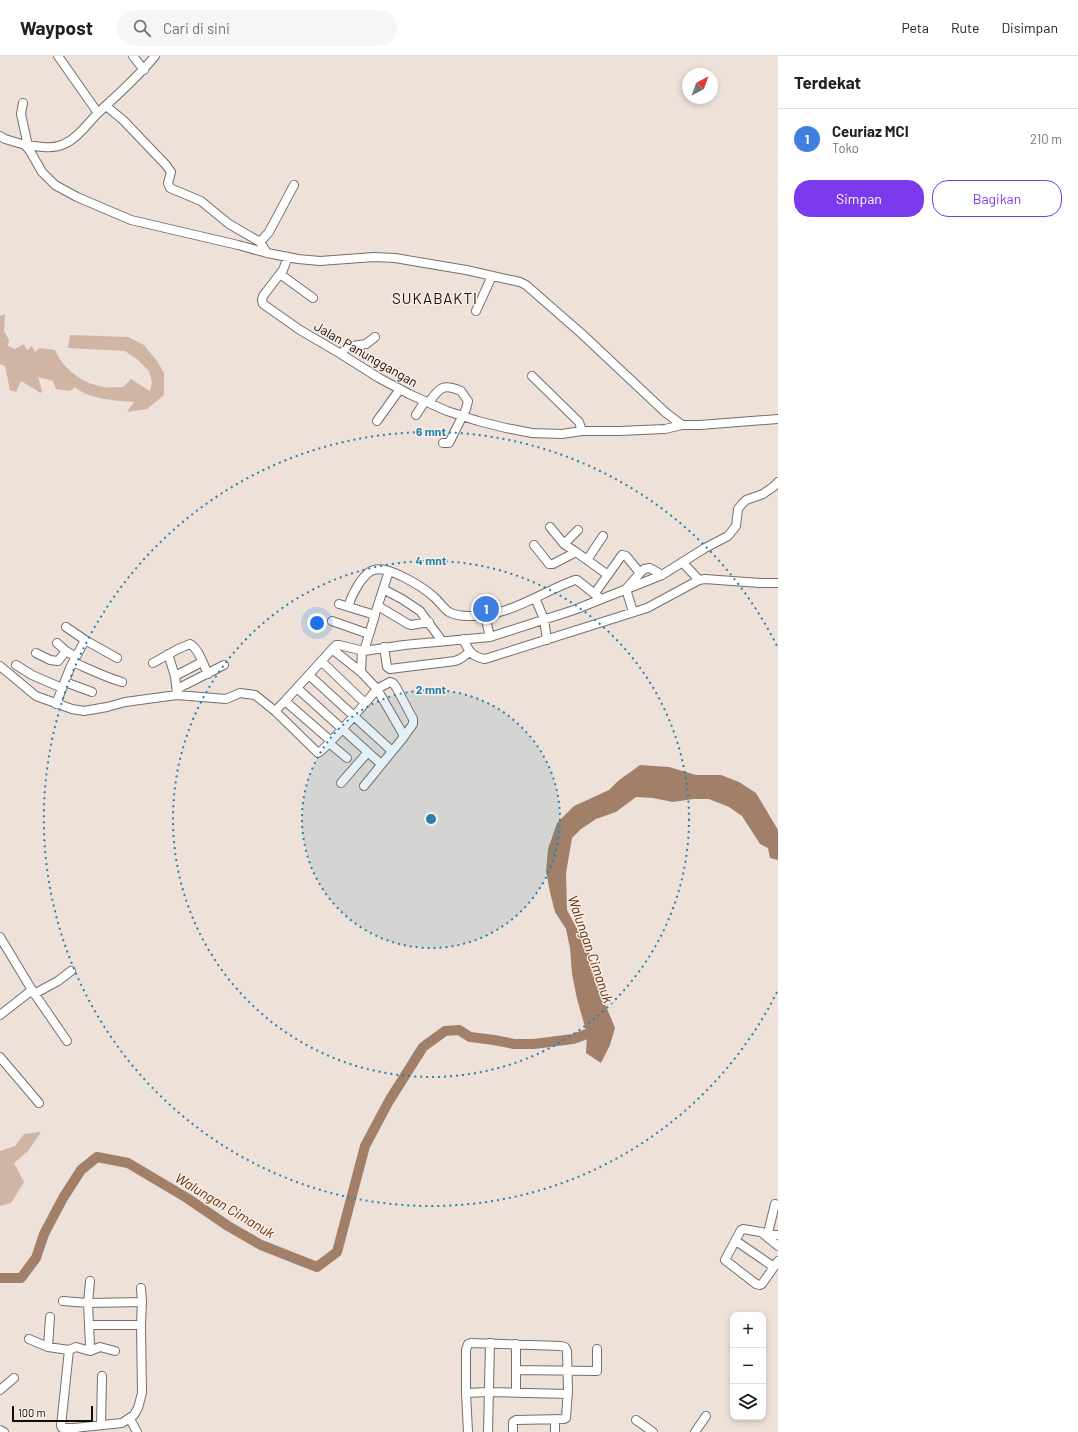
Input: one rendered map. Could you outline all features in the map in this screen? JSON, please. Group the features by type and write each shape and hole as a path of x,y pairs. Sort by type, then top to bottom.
{"street":[{"path":"58,56 98,113"},
{"path":"134,56 144,70"},
{"path":"0,136 26,146 54,148 63,145 74,137 144,70 155,56"},
{"path":"23,103 21,114 26,146 46,177 77,197 131,220 267,253 288,257 320,260 374,257 395,258 520,282 526,285 582,334 660,407 682,424"},
{"path":"106,106 123,120 166,165 170,172 168,184 170,188 201,201 229,224 260,242 267,253"},
{"path":"260,242 270,232 294,185"},
{"name":"Jalan Panunggangan","path":"288,257 280,274 263,296 263,304 300,330 379,378 400,389 462,415 532,434 665,429 682,424 700,425 778,418"},
{"path":"280,274 313,298"},
{"path":"476,311 492,276"},
{"path":"341,354 347,347 366,344 375,337"},
{"path":"532,376 579,422 582,431"},
{"path":"416,415 427,401 441,388 445,387 461,390 468,401 466,409 449,443 443,443"},
{"path":"377,421 400,389"},
{"path":"275,711 286,701 336,645 339,644 363,650 464,638 490,637 574,610 598,596 626,589 662,575 705,548 728,536 736,526 738,509 742,504 746,500 763,494 778,482"},
{"path":"550,527 564,544 608,575"},
{"path":"564,544 578,530"},
{"path":"588,560 603,536"},
{"path":"534,545 548,563 551,564 576,552"},
{"path":"598,596 608,575 622,554 626,556 640,573"},
{"path":"683,562 699,580"},
{"path":"626,589 644,569 650,568 662,575"},
{"path":"349,606 357,587 364,577 374,569 381,569 408,580 427,591 448,611 453,614 467,616 485,616 509,609 575,580 598,596"},
{"path":"361,672 363,650 389,572"},
{"path":"464,638 470,652 479,658 485,659 647,608 699,580 705,579 760,583 778,582"},
{"path":"383,589 415,606 429,622 442,641"},
{"path":"626,589 633,612"},
{"path":"536,598 544,619 547,640"},
{"path":"339,604 375,615"},
{"path":"378,606 411,625 429,622"},
{"path":"485,616 490,637"},
{"path":"332,621 369,634"},
{"path":"66,627 85,640 117,658"},
{"path":"56,704 74,660 85,640"},
{"path":"57,643 74,660 102,676 122,682"},
{"path":"154,662 190,644 194,646 208,674"},
{"path":"384,648 387,667 390,669 455,661 470,652"},
{"path":"332,649 361,672 377,689 403,734 403,738"},
{"path":"36,653 50,660 58,660 66,651"},
{"path":"168,654 175,676 177,692"},
{"path":"321,661 365,703"},
{"path":"175,676 202,662"},
{"path":"16,665 32,675 64,686 92,692"},
{"path":"0,666 36,696 72,709 84,711 177,692 224,665"},
{"path":"309,675 392,751"},
{"path":"177,692 220,700 237,694 248,693 255,695 275,711 318,753 320,753 377,689 390,682 393,683 412,715 413,724 364,786"},
{"path":"297,688 382,764"},
{"path":"286,701 347,758"},
{"path":"341,783 368,752"},
{"path":"0,937 33,992 67,1042"},
{"path":"0,1015 33,992 58,981 71,971"},
{"path":"0,1057 39,1103"},
{"path":"768,1233 775,1204"},
{"path":"736,1241 776,1264 760,1285 756,1284 725,1260 726,1257 743,1229 778,1235"},
{"path":"758,1231 778,1246"},
{"path":"90,1281 88,1303 90,1346"},
{"path":"69,1350 62,1428 75,1430 101,1425 122,1424 130,1419 138,1408 142,1398 141,1288"},
{"path":"63,1301 88,1303 142,1302"},
{"path":"48,1347 50,1317"},
{"path":"90,1325 141,1325"},
{"path":"29,1339 48,1347 69,1350 76,1347 90,1351 100,1347 115,1351"},
{"path":"488,1432 490,1343"},
{"path":"468,1432 466,1393 466,1347 468,1344 490,1343 565,1347 567,1352 568,1371 567,1417 564,1419 555,1420 516,1420 513,1422 513,1432"},
{"path":"516,1344 516,1392"},
{"path":"516,1370 597,1371 597,1349"},
{"path":"101,1425 102,1376"},
{"path":"0,1390 14,1378"},
{"path":"466,1393 516,1392 568,1394"},
{"path":"695,1432 706,1416"},
{"path":"130,1419 138,1432"},
{"path":"555,1420 555,1432"},
{"path":"636,1420 653,1432"},
{"path":"0,1430 4,1432"}],"shaded area":[{"path":"5,314 4,331 9,340 8,346 15,349 24,344 27,350 32,346 35,352 40,348 55,350 68,369 81,379 96,385 106,387 123,387 131,379 150,391 152,382 149,371 138,360 125,351 68,348 70,335 128,337 144,345 157,361 164,373 164,395 147,409 127,412 134,402 95,397 80,391 75,387 70,391 56,389 53,381 38,377 42,391 41,393 21,381 16,392 10,390 5,366 0,364 0,316"},
{"path":"640,765 669,767 696,775 721,775 739,782 756,793 778,830 778,860 770,858 768,848 760,844 742,816 729,807 709,799 693,799 673,802 653,798 636,797 616,812 596,819 581,829 572,838 566,873 567,910 588,949 601,994 615,1028 610,1045 601,1063 586,1053 587,1034 577,999 572,974 570,948 566,929 555,912 546,871 548,849 557,823 574,806 609,790 618,781"},
{"path":"41,1132 28,1151 14,1163 24,1182 11,1203 0,1206 0,1151 15,1146 24,1134"}],"waterway":[{"name":"Walungan Cimanuk","path":"0,1278 21,1278 36,1258 44,1234 63,1198 81,1170 97,1157 128,1163 261,1245 317,1267 337,1252 365,1146 389,1101 423,1047 445,1031 459,1030 470,1037 514,1044 534,1044 573,1039 595,1031 596,1026"}],"place":[{"name":"Ceuriaz MCI","path":"486,609"}],"district":[{"name":"SUKABAKTI","path":"435,298"}]}
